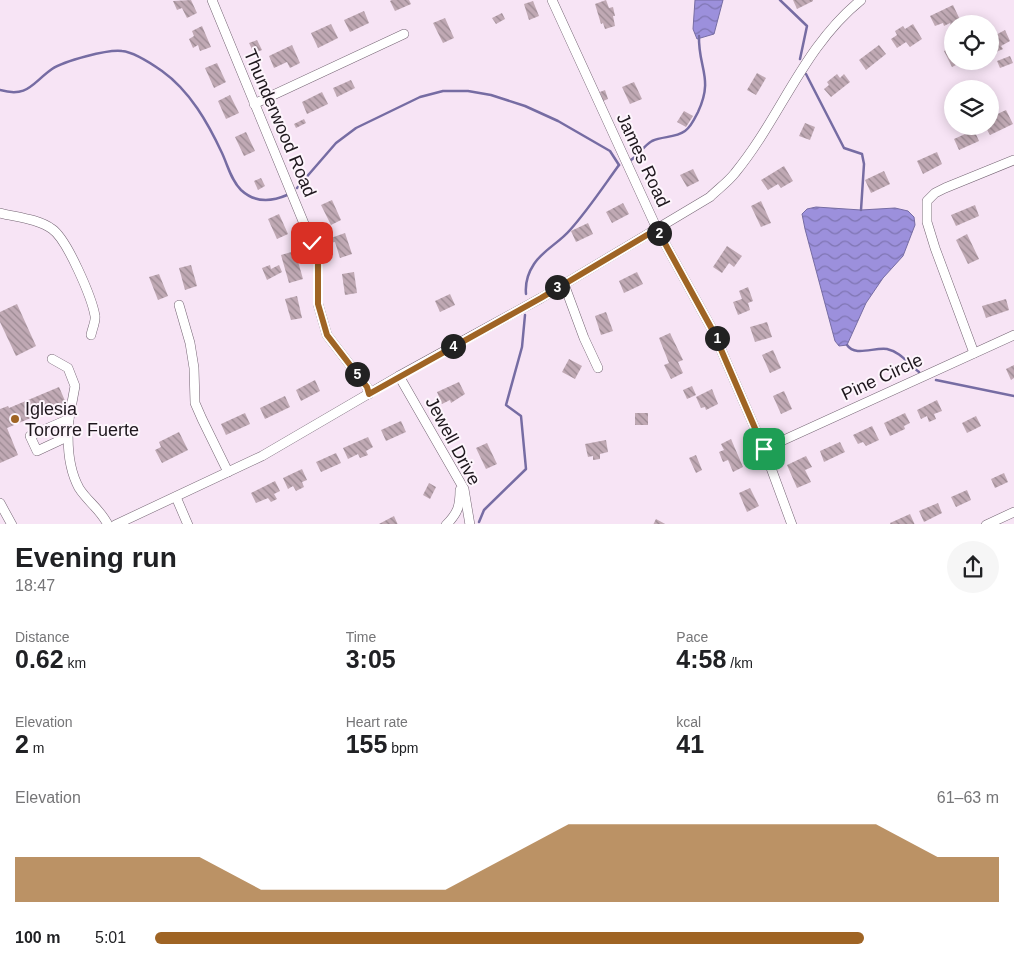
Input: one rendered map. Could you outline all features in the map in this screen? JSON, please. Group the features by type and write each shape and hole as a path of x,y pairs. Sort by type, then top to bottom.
{"street":[{"name":"Thunderwood Road","path":"212,0 312,243 318,262 318,304 327,335 367,387 369,394"},
{"name":"James Road","path":"552,0 657,229 713,331 764,449 792,524"},
{"path":"116,524 262,456 399,376 564,284 710,197 733,176 755,148 798,73 828,32 861,0"},
{"path":"254,104 404,34"},
{"path":"974,353 930,236 926,212 927,201 935,193 1014,160"},
{"path":"0,213 39,223 52,229 65,244 80,275 95,317 91,335"},
{"path":"564,284 584,338 598,368"},
{"path":"179,305 190,343 194,368 195,403 228,472"},
{"name":"Pine Circle","path":"764,449 1014,336"},
{"path":"52,359 68,368 76,386 67,437 73,473 79,488 108,524"},
{"name":"Jewell Drive","path":"399,376 464,490 470,524"},
{"path":"67,437 37,451 30,436 69,419"},
{"path":"446,524 460,505 460,484"},
{"path":"176,497 188,524"},
{"path":"0,503 12,524"},
{"path":"986,524 1014,512"}],"water":[{"path":"695,0 723,0 714,34 697,39 693,29"},
{"path":"816,207 861,210 895,208 908,211 914,217 915,225 903,256 883,278 866,303 847,345 839,346 835,341 805,229 802,214 807,209"}],"building":[{"path":"191,0 197,13 187,18 182,8 177,10 173,1"},
{"path":"409,0 411,4 395,11 390,1"},
{"path":"606,0 609,8 613,7 615,26 605,29 603,23 601,24 595,4"},
{"path":"793,0 813,0 813,1 797,9"},
{"path":"533,1 539,16 529,20 524,4"},
{"path":"953,5 958,15 944,15 944,26 943,23 935,26 930,16"},
{"path":"364,11 369,23 350,32 344,20"},
{"path":"502,13 505,19 496,24 492,18"},
{"path":"445,18 454,38 443,43 433,23"},
{"path":"331,24 338,38 318,48 311,33"},
{"path":"913,24 922,39 910,47 906,42 897,48 891,39 897,35 895,31 903,26 905,29"},
{"path":"202,26 211,47 200,51 198,45 193,48 189,39 194,36 192,31"},
{"path":"1005,30 1010,41 1001,46 1003,49 999,51 999,33"},
{"path":"257,40 262,50 254,53 249,43"},
{"path":"292,45 300,63 290,68 287,62 274,68 269,56"},
{"path":"879,45 886,54 866,70 859,60"},
{"path":"1010,56 1013,63 1000,68 999,60"},
{"path":"217,63 226,82 214,88 205,68"},
{"path":"757,73 766,78 756,95 747,90"},
{"path":"837,74 840,78 844,74 850,82 831,97 824,89 829,85 827,82"},
{"path":"351,80 355,88 337,97 333,88"},
{"path":"634,82 642,99 630,104 622,87"},
{"path":"605,90 608,99 603,101 600,92"},
{"path":"322,92 328,104 307,114 302,102"},
{"path":"230,95 239,113 226,119 218,101"},
{"path":"1006,110 1013,124 999,131 999,113"},
{"path":"684,111 693,116 686,127 677,122"},
{"path":"304,119 306,123 296,128 294,124"},
{"path":"805,123 815,127 810,140 799,136"},
{"path":"246,132 255,151 244,156 235,137"},
{"path":"963,135 976,135 979,141 959,150 954,139"},
{"path":"937,152 942,164 923,174 917,161"},
{"path":"784,166 793,181 781,188 778,184 768,190 761,180"},
{"path":"693,169 699,181 687,187 680,175"},
{"path":"884,171 890,184 871,193 865,180"},
{"path":"261,178 265,186 258,190 254,181"},
{"path":"332,200 341,220 331,225 321,205"},
{"path":"761,201 771,223 761,227 751,206"},
{"path":"623,203 629,214 612,223 606,212"},
{"path":"975,205 979,216 956,226 951,215"},
{"path":"279,214 288,234 277,239 268,219"},
{"path":"588,223 593,234 576,242 571,231"},
{"path":"345,233 352,254 340,258 335,242 329,243 328,239"},
{"path":"967,234 979,259 968,264 956,240"},
{"path":"727,246 742,256 734,267 729,263 722,273 713,267"},
{"path":"295,251 303,279 289,283 281,255"},
{"path":"191,265 197,286 185,290 179,268"},
{"path":"270,265 271,269 279,265 282,272 267,280 262,268"},
{"path":"354,272 357,293 345,295 342,274"},
{"path":"637,272 643,284 624,293 619,281"},
{"path":"159,274 168,296 158,300 149,277"},
{"path":"748,287 753,301 748,303 750,310 738,315 733,302 742,299 739,291"},
{"path":"450,294 455,305 440,312 435,301"},
{"path":"297,296 302,318 291,320 285,299"},
{"path":"1006,299 1009,310 986,318 982,306"},
{"path":"17,304 36,346 16,356 0,322 0,312"},
{"path":"606,312 613,331 601,335 595,316"},
{"path":"767,322 772,337 755,342 750,327"},
{"path":"670,333 683,360 678,362 683,373 671,379 664,365 669,363 659,338"},
{"path":"773,350 781,368 770,373 762,355"},
{"path":"569,359 582,366 575,379 562,372"},
{"path":"1014,365 1014,378 1011,380 1006,369"},
{"path":"315,380 320,391 301,401 296,390"},
{"path":"459,382 465,394 451,403 450,400 442,404 437,392"},
{"path":"692,386 696,395 687,399 683,390"},
{"name":"Iglesia Tororre Fuerte","path":"59,387 66,403 7,428 18,455 0,463 0,409 8,406 9,408"},
{"path":"712,389 718,404 706,410 705,407 701,408 696,397"},
{"path":"784,391 792,409 781,414 773,396"},
{"path":"285,396 290,407 265,419 260,408"},
{"path":"937,400 942,411 934,414 936,419 929,422 927,416 921,419 917,410"},
{"path":"245,413 250,424 226,435 221,424"},
{"path":"635,413 648,413 648,425 635,425"},
{"path":"905,413 910,423 904,426 905,429 890,436 884,423"},
{"path":"976,416 981,426 967,433 962,423"},
{"path":"401,421 406,432 386,441 381,430"},
{"path":"872,426 879,440 866,446 863,442 858,444 853,435"},
{"path":"179,432 188,450 162,463 155,450 161,447 159,442"},
{"path":"368,437 373,447 366,451 368,455 360,458 358,454 348,459 343,448"},
{"path":"731,439 743,467 733,472 728,460 723,462 719,452 724,450 721,444"},
{"path":"606,440 608,452 600,454 600,459 593,460 593,456 588,457 585,444"},
{"path":"840,442 845,452 824,462 820,451"},
{"path":"487,443 497,464 486,469 476,448"},
{"path":"336,453 341,463 321,472 316,462"},
{"path":"696,455 702,470 696,473 689,458"},
{"path":"806,456 812,467 805,470 811,482 797,488 787,465"},
{"path":"302,469 307,480 302,482 304,487 296,491 293,486 288,489 283,478"},
{"path":"1004,473 1008,482 995,488 991,479"},
{"path":"275,481 280,491 274,494 277,499 271,502 268,498 256,503 251,493"},
{"path":"429,483 436,487 430,499 423,495"},
{"path":"750,488 759,506 747,512 739,493"},
{"path":"967,490 971,500 956,507 951,497"},
{"path":"938,503 942,513 924,522 919,511"},
{"path":"910,514 915,524 890,524"},
{"path":"394,516 398,524 379,524"},
{"path":"656,519 665,524 654,524"}],"waterway":[{"path":"780,0 807,26 800,59"},
{"path":"629,161 652,141 677,135 685,131 694,120 703,100 705,90 699,36"},
{"path":"0,90 9,92 23,91 52,69 86,56 115,51 132,54 162,71 190,98 211,130 232,177 241,190 252,197 263,200 287,195"},
{"path":"806,74 844,148 862,154 864,164 861,210"},
{"path":"297,188 336,143 356,128 420,97 443,91 468,91 491,95 525,106 558,121 610,151 619,165"},
{"path":"526,294 527,278 534,264 566,235 619,165"},
{"path":"479,522 484,510 526,469 521,416 506,405 522,347 525,315"},
{"path":"847,345 850,349 860,351 887,349 900,355 919,372"},
{"path":"936,380 1014,396"}],"place":[{"name":"Iglesia Tororre Fuerte","path":"15,419"}],"route":[{"path":"312,243 318,262 318,304 327,335 367,387 369,394 541,298 657,229 713,331 764,449"}]}
